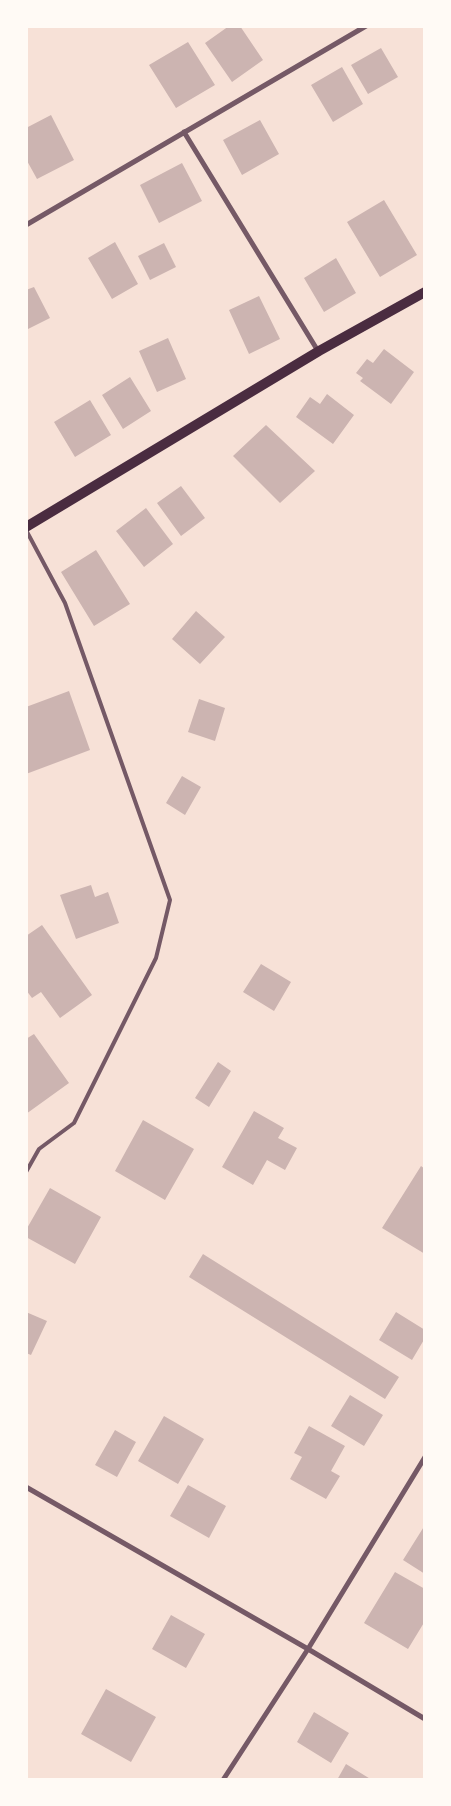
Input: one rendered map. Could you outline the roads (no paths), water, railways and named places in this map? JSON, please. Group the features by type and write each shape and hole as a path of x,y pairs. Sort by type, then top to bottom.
{"main road":[{"path":"26,529 319,351 425,292"}],"street":[{"path":"26,225 366,26"},
{"path":"184,132 319,351"},
{"path":"223,1780 308,1649 425,1458"},
{"path":"26,1487 308,1649 425,1719"}],"lane":[{"path":"26,529 65,603 170,900 156,958 74,1123 39,1149 26,1172"}]}
